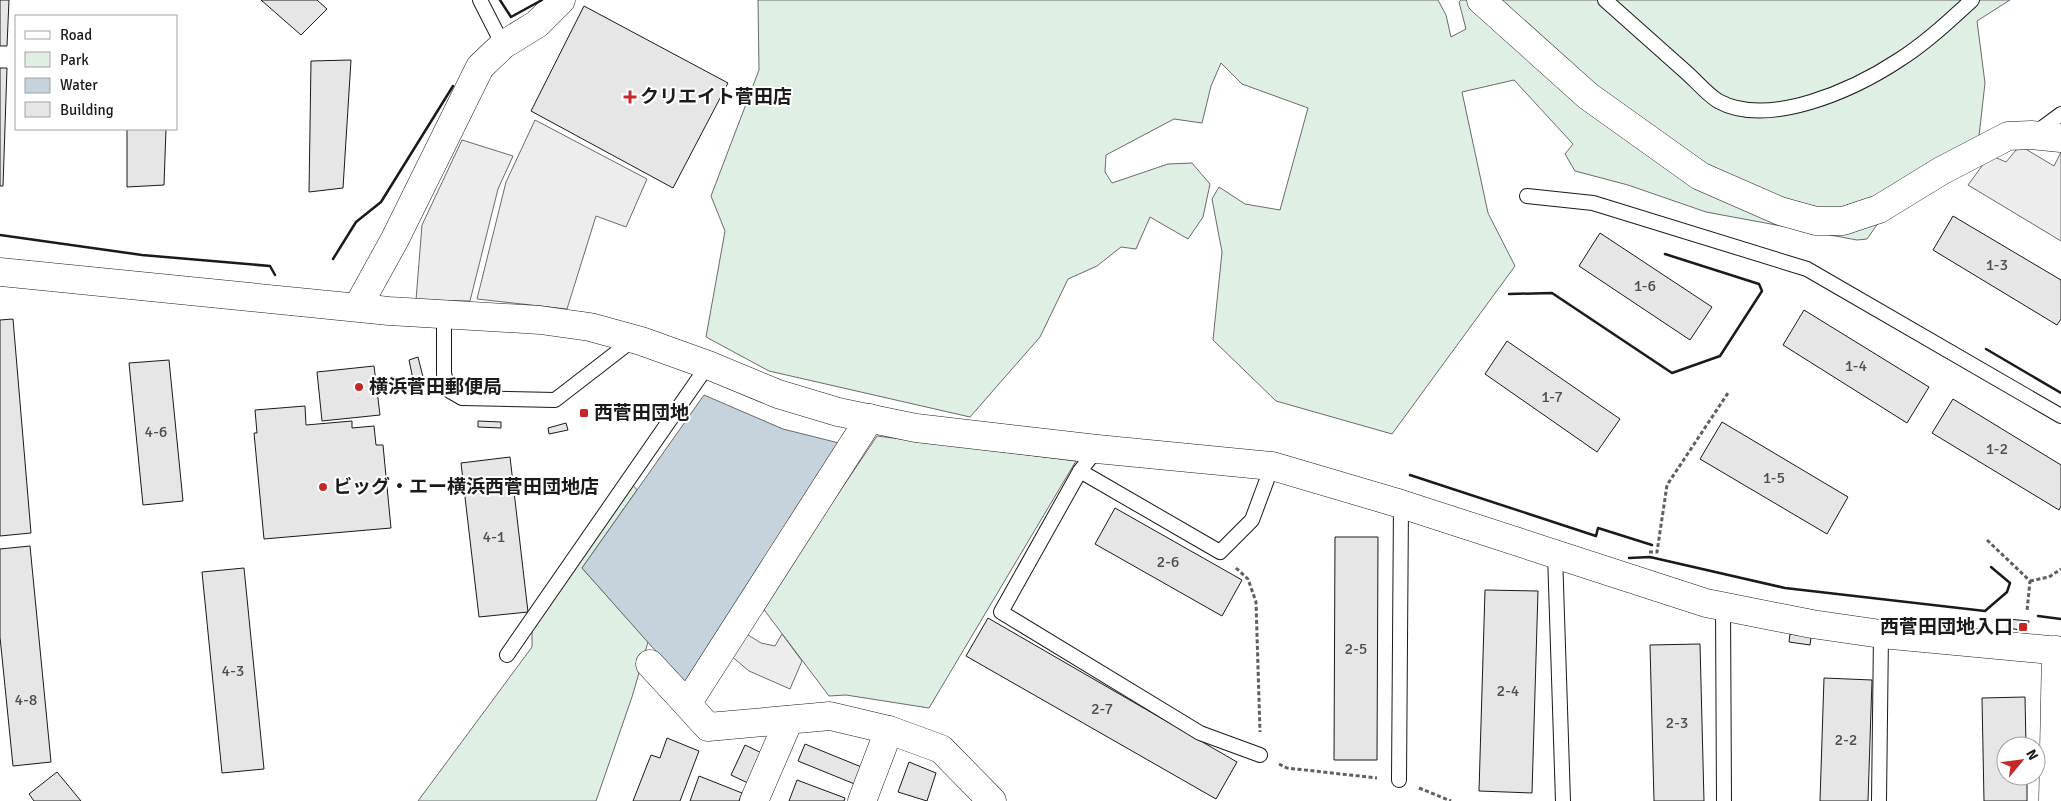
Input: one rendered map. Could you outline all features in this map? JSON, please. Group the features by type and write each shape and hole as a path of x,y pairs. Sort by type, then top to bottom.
{"street":[{"path":"358,306 396,238 480,67 503,45 537,24 561,0"},
{"path":"1481,0 1588,96 1700,176 1780,211 1816,221 1843,221 1879,209 1940,170 2008,136 2061,138"},
{"path":"0,272 358,306 389,311 540,320 590,327 634,339 708,365 778,394 838,412 916,428 1272,466 1401,504 1706,603 1812,624 1881,634 2058,651 2054,801"},
{"path":"687,704 870,418"},
{"path":"650,664 708,727 830,716 889,730 941,749 992,801"},
{"path":"754,801 789,720"},
{"path":"862,801 889,730"}],"lane":[{"path":"480,0 503,45"},
{"path":"1605,0 1718,100 1744,109 1778,110 1819,100 1855,84 1899,60 1939,31 1972,0"},
{"path":"2031,136 2061,114"},
{"path":"1527,196 1593,204 1808,269 2061,416"},
{"path":"444,314 444,374 450,391 462,398 555,400 634,339"},
{"path":"506,655 708,365"},
{"path":"1097,448 1080,471 1001,612 1200,733 1260,755"},
{"path":"1080,471 1220,552 1252,520 1272,466"},
{"path":"1400,780 1401,504"},
{"path":"1555,554 1563,801"},
{"path":"1723,606 1724,801"},
{"path":"1879,801 1881,634"}],"path":[{"path":"1657,552 1667,485 1728,393"},
{"path":"1987,540 2030,581"},
{"path":"1220,552 1248,579 1256,602 1260,755 1287,768 1400,780 1451,801"},
{"path":"2030,581 2049,577 2061,569"},
{"path":"2026,611 2030,581"}],"green space":[{"path":"758,0 1438,0 1446,15 1451,37 1466,29 1459,2 1461,0 2010,0 1977,21 1985,83 1979,136 1886,212 1867,239 1857,240 1706,212 1628,185 1575,171 1565,154 1573,144 1514,80 1462,92 1488,213 1515,266 1392,434 1276,401 1213,340 1222,252 1212,199 1219,187 1245,204 1280,210 1308,108 1242,84 1221,63 1211,86 1202,123 1174,119 1106,155 1105,172 1112,183 1168,164 1192,163 1210,184 1203,217 1188,239 1150,217 1136,249 1121,247 1097,266 1068,279 1040,337 970,417 769,371 706,337 725,231 711,196 759,70"},
{"path":"877,436 1076,461 929,708 846,695 829,696 762,607"},
{"path":"633,485 637,490 582,568 648,642 632,697 596,801 418,801 532,647 532,632 528,618"}],"shaded area":[{"path":"535,120 647,179 626,227 596,216 567,309 477,299 506,182"},
{"path":"462,140 513,156 498,189 470,301 416,300 422,225"},
{"path":"2024,148 2054,166 2061,152 2061,241 1968,185 1990,155 2006,162 2016,150"},
{"path":"745,633 761,643 775,646 782,634 802,661 790,689 749,671 730,655"}],"water":[{"path":"704,395 783,429 839,443 684,683 582,568"}],"building":[{"path":"0,0 9,0 7,46 0,46"},
{"path":"261,0 317,0 327,9 301,35"},
{"name":"クリエイト菅田店","path":"584,6 728,83 673,188 531,111"},
{"path":"351,60 343,188 309,192 311,61"},
{"path":"0,68 7,68 3,186 0,186"},
{"path":"127,130 166,130 164,185 127,187"},
{"path":"1953,216 2061,280 2061,319 2057,325 1933,250"},
{"path":"1600,233 1712,307 1690,340 1579,266"},
{"path":"1804,310 1929,387 1907,423 1783,345"},
{"path":"13,319 31,533 0,536 0,320"},
{"path":"1507,341 1620,419 1597,452 1485,374"},
{"path":"418,357 423,377 413,379 409,360"},
{"path":"169,360 183,501 143,505 129,363"},
{"path":"374,366 380,415 322,421 317,372"},
{"path":"1953,399 2061,465 2061,506 2059,510 1932,433"},
{"name":"ビッグ・エー横浜西菅田団地店","path":"305,406 306,425 352,421 352,428 374,426 376,445 383,445 391,528 264,539 254,433 257,433 255,410"},
{"path":"478,421 501,422 501,428 478,427"},
{"path":"1722,422 1848,497 1827,534 1700,459"},
{"path":"566,423 568,430 549,434 548,428"},
{"path":"510,457 528,612 479,617 461,463"},
{"path":"1115,508 1242,580 1222,616 1095,544"},
{"path":"1335,537 1378,537 1377,760 1334,760"},
{"path":"30,546 51,762 13,766 0,637 0,549"},
{"path":"244,568 264,769 222,773 202,572"},
{"path":"1485,590 1538,591 1532,793 1479,791"},
{"path":"988,618 1237,762 1216,799 966,656"},
{"path":"2008,619 2029,621 2027,631 2007,628"},
{"path":"1790,634 1811,637 1810,645 1789,642"},
{"path":"1700,644 1704,801 1654,801 1650,645"},
{"path":"1824,678 1872,680 1868,801 1820,801"},
{"path":"2025,697 2026,736 1996,736 1996,786 2027,786 2027,801 1984,801 1982,698"},
{"path":"667,738 699,751 680,801 633,801 651,755 660,758"},
{"path":"805,744 864,768 857,785 798,761"},
{"path":"745,745 766,755 752,785 731,775"},
{"path":"909,762 936,773 927,801 898,792"},
{"path":"57,772 81,801 34,801 29,794"},
{"path":"699,776 742,793 739,801 690,801"},
{"path":"797,780 845,798 844,801 789,801"}],"wall":[{"path":"500,0 511,17 542,0"},
{"path":"333,259 356,222 381,202 453,86"},
{"path":"0,235 142,255 270,266 275,275"},
{"path":"1509,294 1552,293 1672,373 1720,356 1762,291 1759,284 1665,254"},
{"path":"1986,349 2061,393"},
{"path":"1410,475 1596,536 1598,528 1652,545"},
{"path":"1629,558 1650,557 1785,588 1985,611 2007,592 2010,583 1991,567"},
{"path":"2038,616 2061,619"}],"place":[{"name":"クリエイト菅田店","path":"630,97"},
{"name":"横浜菅田郵便局","path":"359,387"},
{"name":"西菅田団地","path":"584,413"},
{"name":"ビッグ・エー横浜西菅田団地店","path":"323,487"},
{"name":"西菅田団地入口","path":"2023,627"}]}
